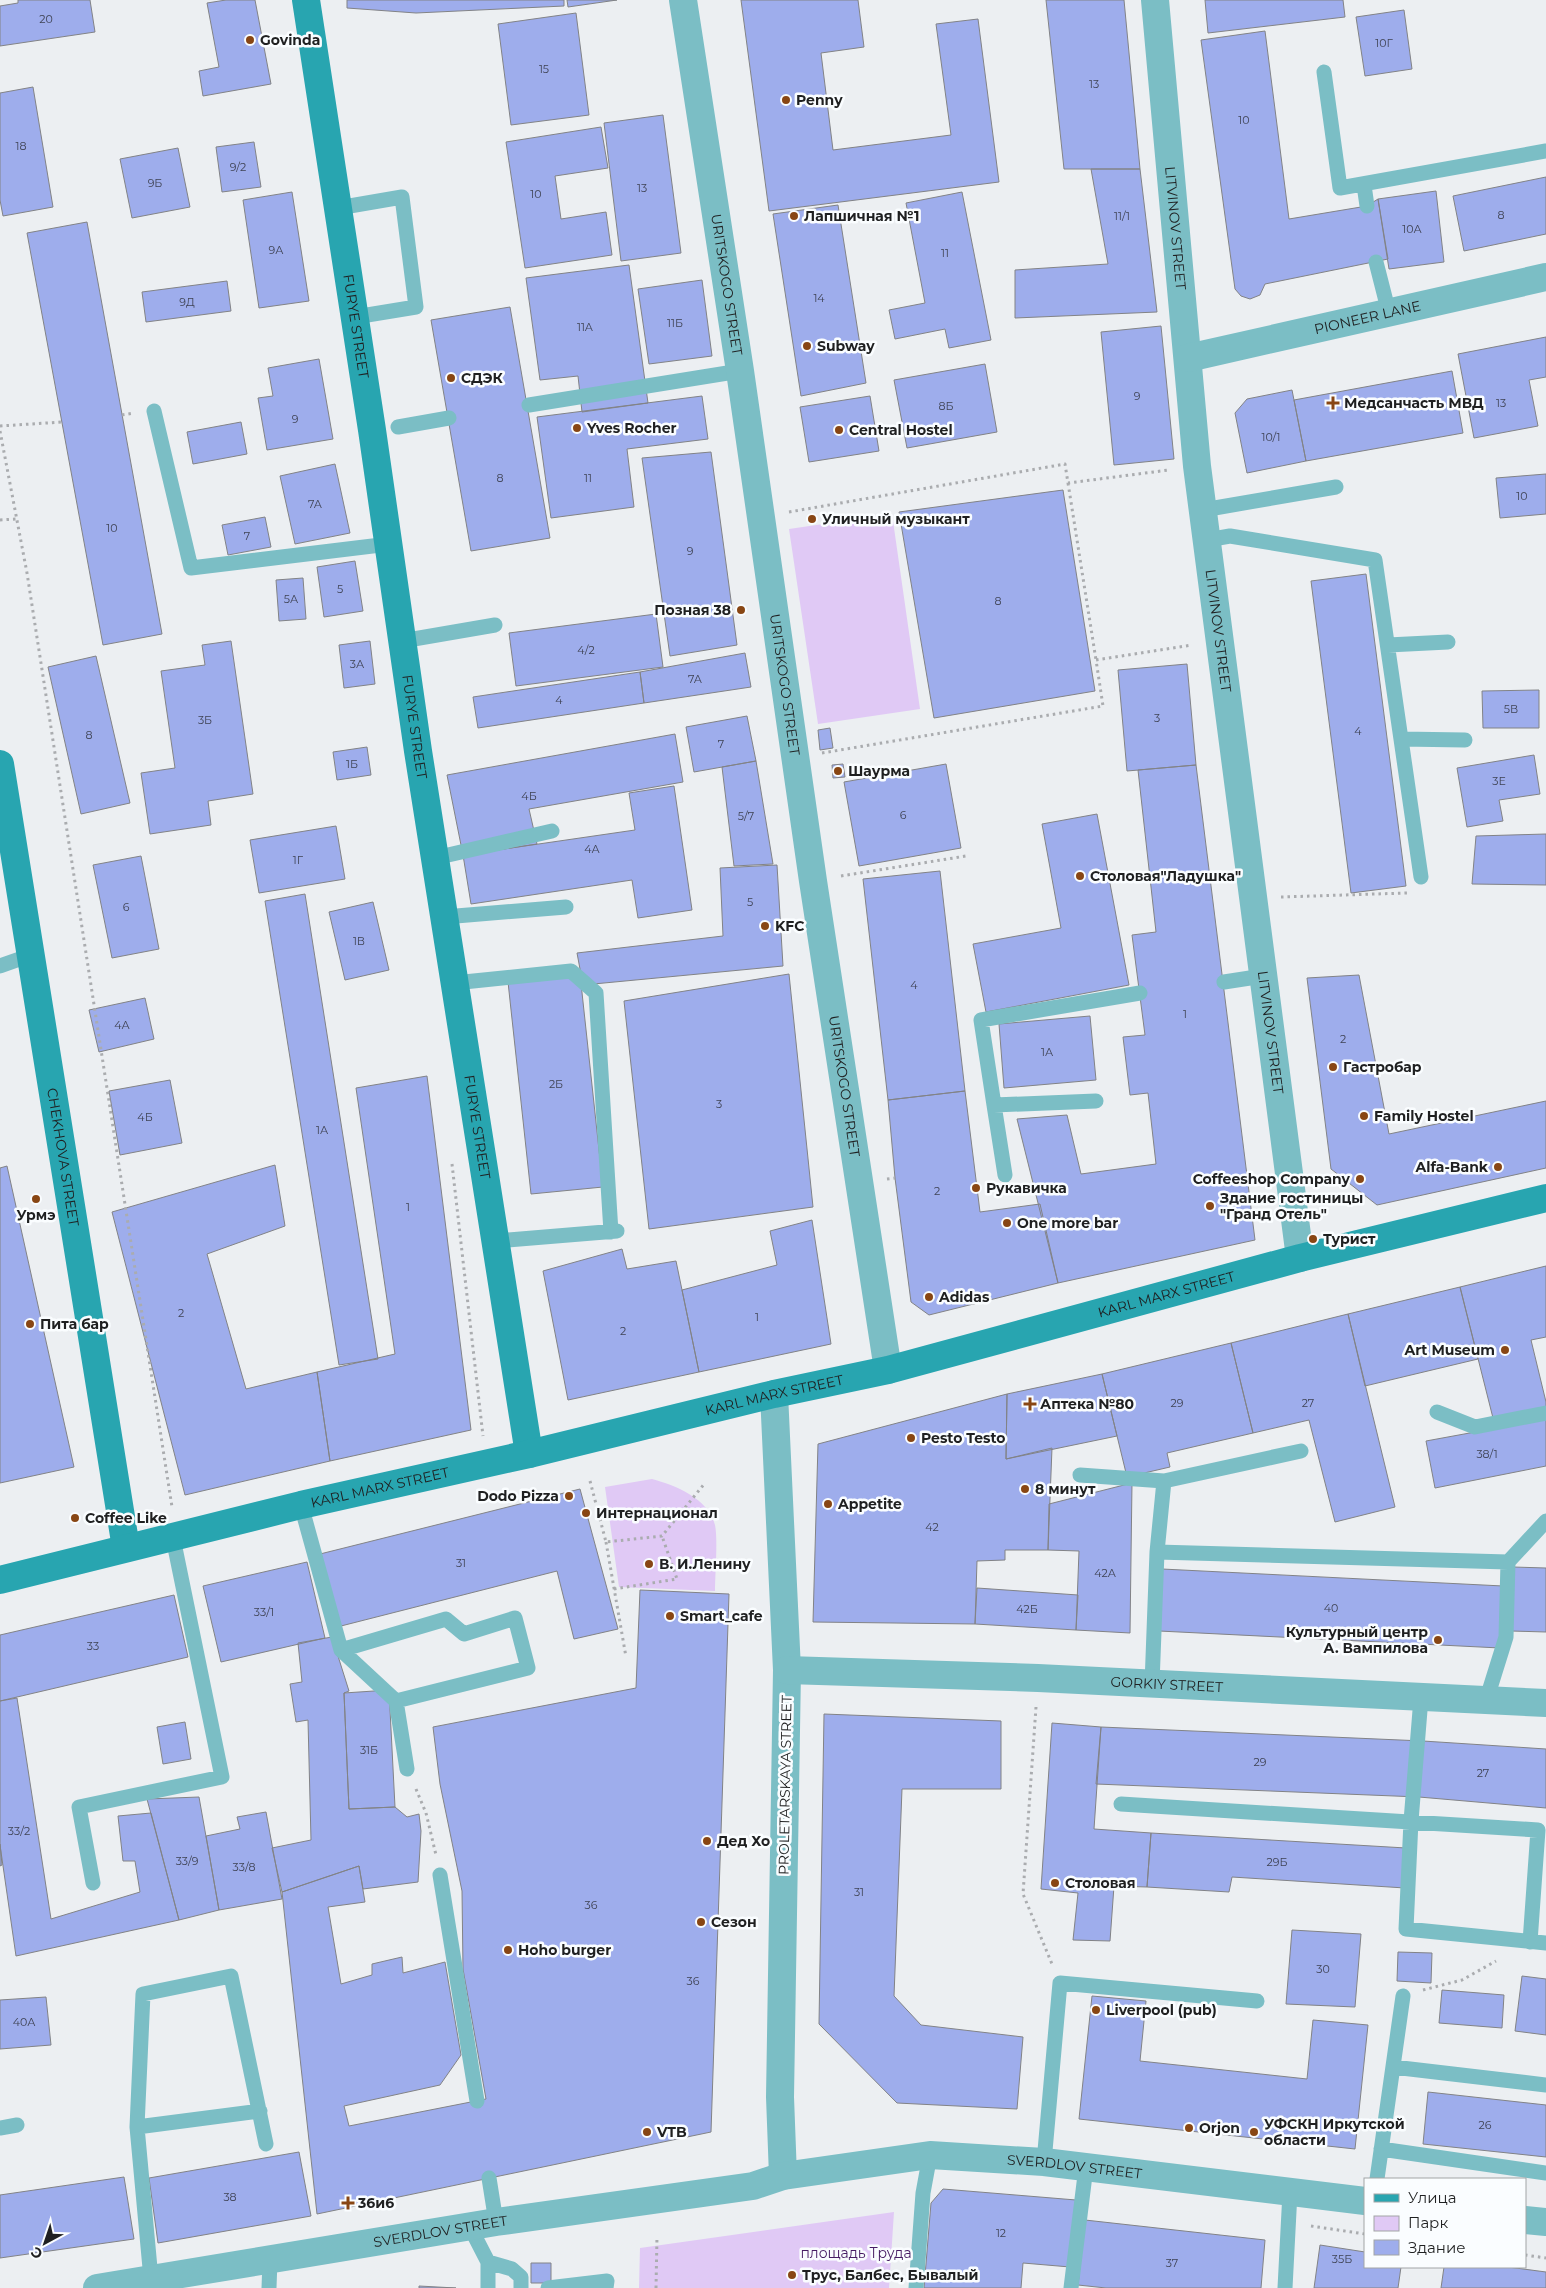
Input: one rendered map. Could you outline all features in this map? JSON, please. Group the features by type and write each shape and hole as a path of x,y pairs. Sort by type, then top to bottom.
{"street":[{"name":"FURYE STREET","path":"306,0 454,983 529,1454"},
{"name":"URITSKOGO STREET","path":"683,0 740,371 813,880 888,1370"},
{"path":"1135,0 1180,348"},
{"name":"LITVINOV STREET","path":"1155,0 1180,348 1207,540 1300,1258"},
{"name":"PIONEER LANE","path":"1180,348 1389,313 1546,277"},
{"name":"CHEKHOVA STREET","path":"0,764 126,1548"},
{"name":"KARL MARX STREET","path":"0,1580 301,1505 529,1454 774,1394 888,1370 1300,1258 1546,1198"},
{"name":"PROLETARSKAYA STREET","path":"774,1394 787,1670 780,2097 783,2176"},
{"name":"GORKIY STREET","path":"787,1670 1038,1678 1546,1703"},
{"name":"SVERDLOV STREET","path":"97,2288 496,2222 753,2186 783,2176 930,2155 1044,2162 1364,2201"},
{"path":"1526,2220 1546,2222"}],"lane":[{"path":"1324,72 1340,188 1546,151"},
{"path":"1364,185 1367,206"},
{"path":"338,208 402,197 416,306 355,317"},
{"path":"1376,262 1389,313"},
{"path":"529,405 740,371"},
{"path":"154,412 191,568 350,547 389,544"},
{"path":"398,427 449,418"},
{"path":"1203,510 1336,486"},
{"path":"1207,540 1230,536 1375,560 1421,877"},
{"path":"402,641 495,625"},
{"path":"1388,645 1448,642"},
{"path":"1401,738 1466,740"},
{"path":"435,858 552,831"},
{"path":"444,917 566,907"},
{"path":"0,966 31,956"},
{"path":"454,983 571,971 596,993 614,1232 495,1241"},
{"path":"1224,982 1263,976"},
{"path":"1005,1175 981,1020 1140,993"},
{"path":"994,1105 1096,1101"},
{"path":"1437,1412 1475,1427 1546,1413"},
{"path":"1080,1474 1164,1480 1301,1451"},
{"path":"1152,1684 1157,1552 1164,1480"},
{"path":"301,1505 341,1650 396,1701 407,1769"},
{"path":"1486,1701 1506,1637 1508,1562 1546,1522"},
{"path":"93,1882 79,1807 222,1777 173,1538"},
{"path":"1157,1552 1508,1562"},
{"path":"341,1650 446,1619 464,1634 515,1618 528,1668 396,1701"},
{"path":"1421,1698 1411,1821 1406,1928 1546,1943"},
{"path":"1121,1804 1538,1830 1530,1942"},
{"path":"440,1875 477,2101"},
{"path":"151,2279 137,2128 143,1994 231,1976 266,2144"},
{"path":"1044,2162 1060,1983 1257,2001"},
{"path":"1377,2178 1404,1996"},
{"path":"1393,2067 1546,2085"},
{"path":"137,2128 260,2111"},
{"path":"0,2128 16,2125"},
{"path":"1381,2149 1546,2173"},
{"path":"916,2288 923,2193 930,2155"},
{"path":"1071,2288 1086,2167"},
{"path":"489,2178 496,2222"},
{"path":"1285,2288 1290,2192"},
{"path":"470,2227 488,2262 488,2288"},
{"path":"269,2288 270,2260"},
{"path":"488,2262 515,2272 521,2277 521,2288"},
{"path":"548,2288 607,2280 606,2288"}],"path":[{"path":"0,426 62,422"},
{"path":"0,430 16,519 172,1507"},
{"path":"761,516 1064,464 1103,706 795,758"},
{"path":"1068,484 1197,466"},
{"path":"0,520 16,519"},
{"path":"1096,660 1220,640"},
{"path":"813,880 966,856"},
{"path":"1280,897 1412,893 1421,877"},
{"path":"590,1481 606,1542 626,1656"},
{"path":"606,1542 662,1536 705,1483"},
{"path":"614,1589 678,1578 662,1536"},
{"path":"1038,1678 1023,1894 1060,1983"},
{"path":"407,1769 426,1813 440,1875"},
{"path":"1404,1996 1462,1980 1530,1942"},
{"path":"656,2288 658,2236"},
{"path":"1526,2255 1546,2258"}],"green space":[{"path":"892,514 920,709 818,724 789,529"},
{"path":"652,1479 690,1494 712,1516 716,1539 715,1591 619,1587 605,1487"},
{"name":"площадь Труда","path":"894,2212 889,2288 639,2288 640,2248"}],"building":[{"path":"18,0 90,0 95,32 0,46 0,6 18,3"},
{"path":"226,0 255,0 271,84 203,96 199,71 219,67 207,3"},
{"path":"347,0 564,0 564,6 416,13 347,8"},
{"path":"567,0 617,0 568,7"},
{"path":"741,0 858,0 864,47 821,53 833,150 951,135 936,24 978,19 999,182 769,211"},
{"path":"1046,0 1124,0 1140,169 1064,169"},
{"path":"1205,0 1343,0 1345,17 1208,33"},
{"path":"1404,10 1412,69 1365,76 1356,17"},
{"path":"576,13 589,115 511,125 498,24"},
{"path":"1265,31 1289,219 1367,206 1378,199 1388,259 1265,284 1260,295 1250,299 1241,296 1235,289 1201,40"},
{"path":"33,87 53,207 3,216 0,200 0,93"},
{"path":"663,115 681,253 621,261 604,123"},
{"path":"601,127 608,168 555,176 561,219 606,212 612,255 525,268 506,142"},
{"path":"254,142 261,187 222,192 216,147"},
{"path":"178,148 190,207 132,218 120,159"},
{"path":"1091,169 1140,169 1157,312 1015,318 1015,270 1108,264"},
{"path":"1546,177 1546,234 1464,251 1453,196"},
{"path":"1436,191 1444,262 1389,269 1378,199"},
{"path":"292,192 309,301 259,308 243,200"},
{"path":"962,192 991,340 949,348 945,329 895,339 889,310 925,303 906,203"},
{"path":"838,205 866,383 801,396 773,214"},
{"path":"87,222 162,634 103,645 27,233"},
{"path":"629,265 648,403 582,412 578,376 540,380 526,278"},
{"path":"702,280 712,356 649,364 638,289"},
{"path":"227,281 231,311 146,322 142,292"},
{"path":"510,307 550,538 471,551 431,320"},
{"path":"1161,326 1174,459 1114,465 1101,332"},
{"path":"1546,337 1546,377 1529,380 1538,426 1474,438 1458,354"},
{"path":"319,359 333,439 267,450 258,398 273,396 268,368"},
{"path":"985,364 997,432 907,448 894,380"},
{"path":"1452,371 1463,433 1306,461 1294,400"},
{"path":"1292,390 1306,461 1247,473 1235,413 1247,399"},
{"path":"702,396 708,439 627,449 634,507 551,518 537,417"},
{"path":"870,396 879,451 809,462 800,407"},
{"path":"241,422 247,454 193,464 187,432"},
{"path":"711,452 737,645 670,656 642,458"},
{"path":"335,464 350,533 295,544 280,476"},
{"path":"1546,474 1546,514 1500,518 1496,478"},
{"path":"1063,490 1095,691 934,718 899,512"},
{"path":"265,517 271,547 228,555 222,525"},
{"path":"355,561 363,611 324,617 317,567"},
{"path":"1366,574 1406,886 1351,893 1311,581"},
{"path":"303,578 306,619 279,621 276,580"},
{"path":"656,614 663,667 516,686 509,633"},
{"path":"231,641 253,794 208,801 211,825 150,834 141,773 175,768 161,671 205,665 202,645"},
{"path":"370,641 375,684 344,688 339,645"},
{"path":"745,653 751,687 644,703 640,672"},
{"path":"96,656 130,803 81,814 48,667"},
{"path":"1187,664 1196,765 1127,771 1118,670"},
{"path":"640,672 644,703 478,728 473,697"},
{"path":"1539,690 1539,728 1483,728 1482,691"},
{"path":"747,716 756,761 694,772 686,727"},
{"path":"830,728 833,748 820,750 818,730"},
{"path":"675,734 683,782 529,809 537,844 463,855 447,775"},
{"path":"367,747 371,775 337,780 333,752"},
{"path":"1534,755 1540,794 1499,800 1503,821 1467,827 1457,768"},
{"path":"756,761 773,864 734,866 722,767"},
{"name":"Шаурма","path":"843,764 845,777 833,778 832,765"},
{"path":"946,764 961,848 859,866 844,782"},
{"path":"1196,765 1255,1240 1058,1283 1017,1119 1067,1115 1081,1174 1156,1164 1148,1093 1130,1095 1123,1037 1145,1035 1132,935 1156,932 1138,770"},
{"path":"674,786 692,910 638,918 632,880 471,904 463,855 635,830 629,793"},
{"name":"Столовая\"Ладушка\"","path":"1097,814 1129,985 986,1012 973,944 1061,928 1042,824"},
{"path":"336,826 345,879 259,893 250,840"},
{"path":"1546,834 1546,885 1472,884 1476,836"},
{"path":"141,856 159,949 112,958 93,865"},
{"path":"777,865 783,966 583,985 577,953 723,936 720,868"},
{"path":"940,871 965,1091 888,1100 863,879"},
{"path":"305,894 378,1359 339,1365 265,901"},
{"path":"373,902 389,970 345,980 329,912"},
{"path":"580,974 603,1187 531,1194 508,982"},
{"path":"789,974 813,1207 649,1229 624,1001"},
{"path":"1359,975 1389,1134 1546,1101 1546,1168 1377,1205 1331,1169 1307,978"},
{"path":"145,998 154,1039 99,1052 89,1010"},
{"path":"1090,1016 1096,1080 1004,1088 999,1024"},
{"path":"427,1076 471,1430 330,1461 317,1372 395,1354 356,1088"},
{"path":"170,1080 182,1143 120,1155 109,1091"},
{"path":"965,1091 980,1212 1040,1204 1058,1283 929,1315 911,1302 895,1178 888,1100"},
{"path":"275,1165 285,1226 207,1254 246,1389 317,1372 330,1461 185,1495 112,1212"},
{"path":"7,1166 74,1467 0,1483 0,1168"},
{"path":"812,1220 831,1344 699,1372 682,1290 777,1265 770,1231"},
{"path":"622,1249 627,1269 676,1261 699,1372 568,1400 543,1271"},
{"name":"Art Museum","path":"1546,1266 1546,1337 1531,1340 1546,1409 1494,1422 1460,1287"},
{"path":"1460,1287 1478,1359 1365,1386 1348,1314"},
{"path":"1348,1314 1395,1507 1335,1522 1309,1420 1253,1433 1231,1343"},
{"path":"1231,1343 1253,1433 1167,1453 1170,1467 1127,1477 1102,1374"},
{"path":"1102,1374 1117,1436 1006,1459 1007,1394"},
{"path":"1007,1394 1006,1459 1052,1448 1048,1550 1005,1550 1005,1560 977,1561 975,1624 813,1622 818,1444"},
{"path":"1546,1419 1546,1466 1435,1488 1426,1441"},
{"path":"1132,1483 1130,1633 1076,1630 1079,1551 1048,1550 1049,1504"},
{"path":"580,1489 618,1629 574,1639 557,1571 341,1626 320,1554"},
{"path":"307,1562 325,1638 221,1662 203,1586"},
{"path":"1513,1567 1546,1568 1546,1632 1511,1631"},
{"path":"1162,1569 1503,1586 1500,1648 1159,1631"},
{"path":"977,1588 1078,1595 1076,1630 975,1624"},
{"path":"640,1590 729,1594 711,2132 317,2214 282,1892 359,1866 365,1902 328,1907 341,1984 372,1975 372,1964 402,1957 403,1973 445,1962 461,2055 440,2085 344,2106 349,2126 486,2099 463,1969 462,1891 440,1784 433,1727 636,1688"},
{"path":"174,1595 188,1657 0,1701 0,1635"},
{"path":"332,1637 349,1691 344,1693 349,1809 395,1807 407,1817 419,1814 421,1831 418,1882 363,1889 359,1866 282,1892 272,1848 311,1840 308,1720 296,1722 290,1684 302,1682 298,1643"},
{"path":"389,1690 395,1807 349,1809 344,1693"},
{"path":"17,1698 51,1919 140,1892 135,1861 123,1861 118,1816 151,1813 179,1920 16,1956 0,1845 0,1701"},
{"path":"824,1714 1001,1721 1001,1789 902,1789 894,1996 921,2025 1023,2037 1017,2109 897,2103 819,2024"},
{"path":"185,1722 191,1759 163,1764 157,1727"},
{"path":"1052,1723 1101,1727 1094,1829 1151,1833 1147,1887 1114,1886 1110,1941 1073,1940 1078,1893 1041,1889"},
{"path":"1101,1727 1423,1741 1419,1797 1096,1784"},
{"path":"1423,1741 1546,1749 1546,1808 1419,1797"},
{"path":"199,1797 219,1910 179,1920 147,1799"},
{"path":"266,1812 282,1899 219,1910 206,1836 240,1829 237,1817"},
{"path":"1151,1833 1406,1848 1405,1888 1232,1877 1229,1892 1147,1887"},
{"path":"0,1844 2,1865 0,1866"},
{"path":"1292,1930 1361,1934 1355,2007 1286,2004"},
{"path":"1398,1952 1432,1953 1431,1983 1397,1981"},
{"path":"1522,1976 1546,1979 1546,2035 1515,2031"},
{"path":"1442,1990 1504,1995 1502,2028 1439,2023"},
{"path":"1092,1996 1146,2001 1140,2061 1307,2079 1313,2020 1368,2025 1355,2149 1079,2119"},
{"path":"46,1997 51,2045 0,2049 0,2000"},
{"path":"1428,2092 1546,2105 1546,2157 1423,2144"},
{"path":"299,2152 311,2216 158,2243 149,2178"},
{"path":"124,2177 134,2239 0,2258 0,2195"},
{"path":"943,2189 1076,2200 1070,2267 1023,2263 1021,2288 924,2288 931,2203"},
{"path":"1085,2220 1265,2240 1261,2288 1106,2288 1078,2285"},
{"path":"1320,2245 1364,2252 1364,2268 1401,2268 1398,2288 1314,2288"},
{"path":"531,2263 551,2263 551,2283 531,2283"},
{"path":"1444,2268 1516,2268 1546,2272 1546,2288 1441,2288"},
{"path":"419,2286 456,2288 419,2288"}],"place":[{"name":"Govinda","path":"250,40"},
{"name":"Penny","path":"786,100"},
{"name":"Лапшичная №1","path":"794,216"},
{"name":"Subway","path":"807,346"},
{"name":"СДЭК","path":"451,378"},
{"name":"Медсанчасть МВД","path":"1333,403"},
{"name":"Yves Rocher","path":"577,428"},
{"name":"Central Hostel","path":"839,430"},
{"name":"Уличный музыкант","path":"812,519"},
{"name":"Позная 38","path":"741,610"},
{"name":"Шаурма","path":"838,771"},
{"name":"Столовая\"Ладушка\"","path":"1080,876"},
{"name":"KFC","path":"765,926"},
{"name":"Гастробар","path":"1333,1067"},
{"name":"Family Hostel","path":"1364,1116"},
{"name":"Alfa-Bank","path":"1498,1167"},
{"name":"Coffeeshop Company","path":"1360,1179"},
{"name":"Рукавичка","path":"976,1188"},
{"name":"Урмэ","path":"36,1199"},
{"name":"Здание гостиницы \"Гранд Отель\"","path":"1210,1206"},
{"name":"One more bar","path":"1007,1223"},
{"name":"Турист","path":"1313,1239"},
{"name":"Adidas","path":"929,1297"},
{"name":"Пита бар","path":"30,1324"},
{"name":"Art Museum","path":"1505,1350"},
{"name":"Аптека №80","path":"1030,1404"},
{"name":"Pesto Testo","path":"911,1438"},
{"name":"8 минут","path":"1025,1489"},
{"name":"Dodo Pizza","path":"569,1496"},
{"name":"Appetite","path":"828,1504"},
{"name":"Интернационал","path":"586,1513"},
{"name":"Coffee Like","path":"75,1518"},
{"name":"В. И.Ленину","path":"649,1564"},
{"name":"Smart_cafe","path":"670,1616"},
{"name":"Культурный центр А. Вампилова","path":"1438,1640"},
{"name":"Дед Хо","path":"707,1841"},
{"name":"Столовая","path":"1055,1883"},
{"name":"Сезон","path":"701,1922"},
{"name":"Hoho burger","path":"508,1950"},
{"name":"Liverpool (pub)","path":"1096,2010"},
{"name":"Orjon","path":"1189,2128"},
{"name":"VTB","path":"647,2132"},
{"name":"УФСКН Иркутской области","path":"1254,2132"},
{"name":"36и6","path":"348,2203"},
{"name":"Трус, Балбес, Бывалый","path":"792,2275"}]}
